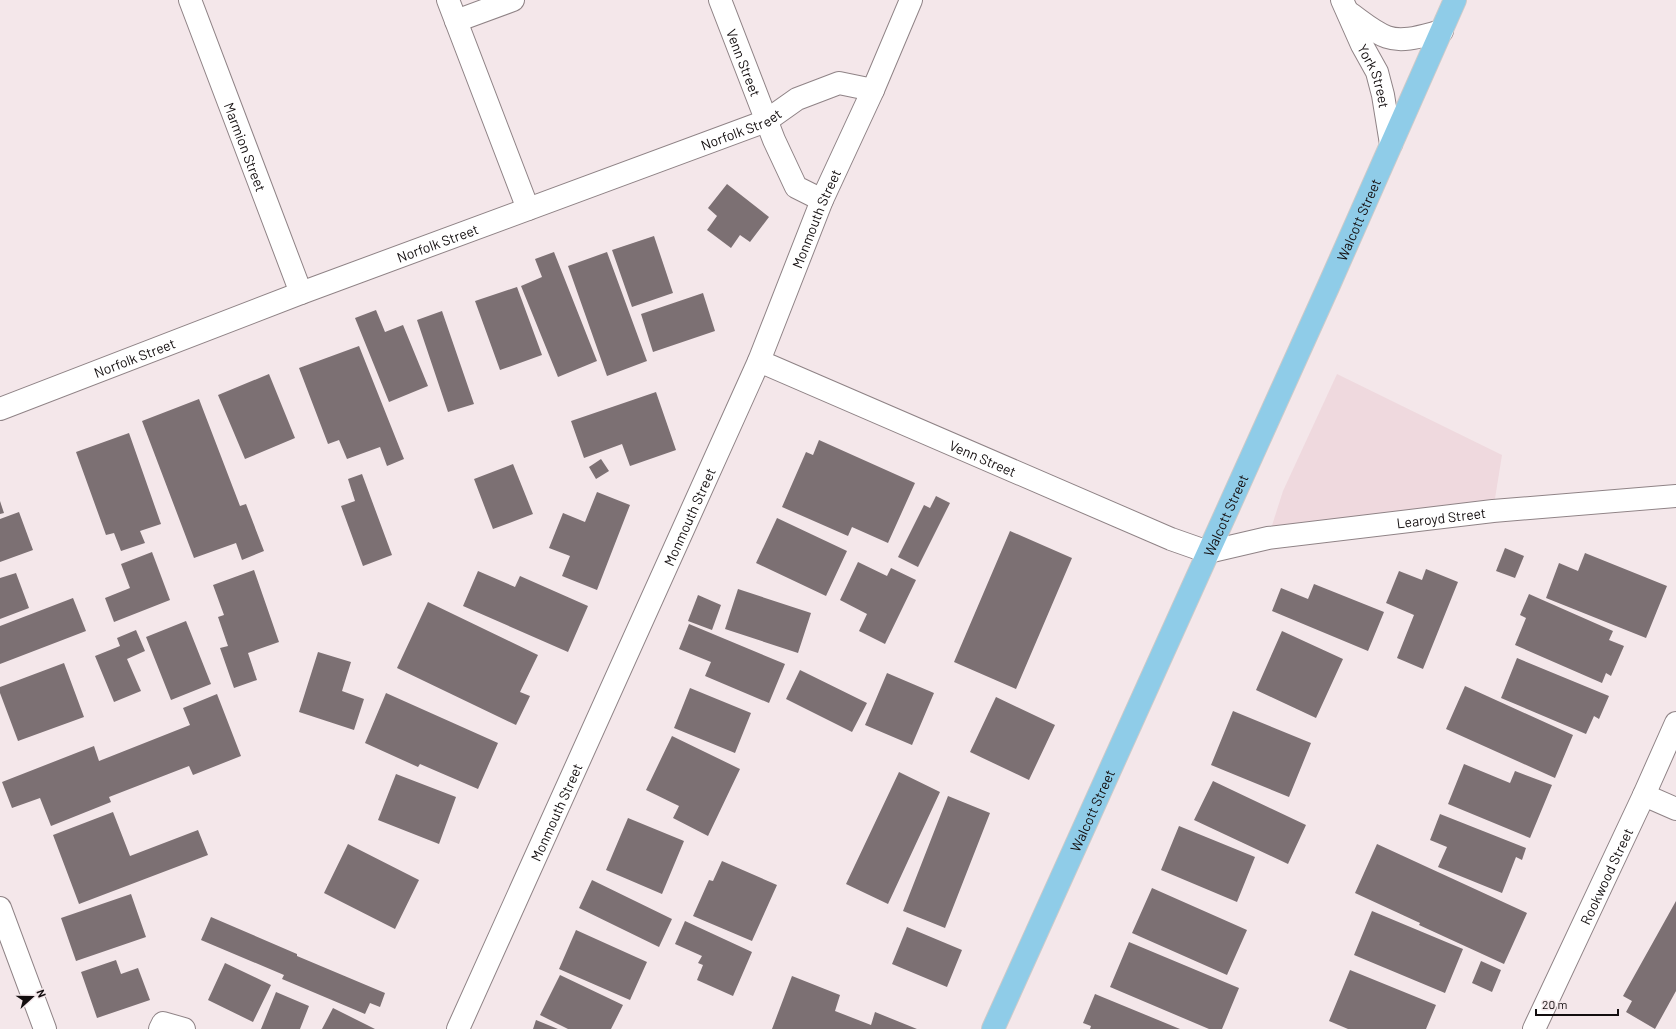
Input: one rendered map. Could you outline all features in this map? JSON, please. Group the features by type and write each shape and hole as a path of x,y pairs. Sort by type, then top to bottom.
{"main road":[{"name":"Walcott Street","path":"994,1029 1442,31 1454,0"}],"street":[{"name":"Marmion Street","path":"190,0 301,293"},
{"path":"448,0 528,209"},
{"path":"456,21 513,0"},
{"name":"Venn Street","path":"720,0 766,121 796,187 822,200"},
{"name":"Monmouth Street","path":"458,1029 758,361 822,200 873,90 911,0"},
{"name":"York Street","path":"1345,6 1375,31 1387,38 1405,39 1442,31"},
{"name":"York Street","path":"1345,6 1377,72 1383,95 1391,144"},
{"name":"Norfolk Street","path":"0,409 301,293 766,121 797,99 839,83 873,90"},
{"name":"Venn Street","path":"758,361 1172,539 1208,552"},
{"name":"Learoyd Street","path":"1208,552 1268,538 1478,513 1676,496"},
{"name":"Rookwood Street","path":"1534,1029 1644,795 1676,723"},
{"path":"1644,795 1676,809"},
{"path":"0,908 45,1029"},
{"path":"160,1029 162,1023 184,1029"}],"shaded area":[{"path":"1337,374 1502,455 1493,511 1268,538 1283,491"}],"building":[{"path":"727,184 769,217 750,242 740,235 731,248 707,230 717,216 708,208"},
{"path":"654,236 673,293 632,307 612,250"},
{"path":"554,252 597,361 558,377 521,286 542,277 535,259"},
{"path":"607,252 647,361 607,376 568,266"},
{"path":"517,287 542,355 500,370 475,301"},
{"path":"703,293 715,331 653,352 641,314"},
{"path":"376,310 385,332 403,325 428,386 389,402 355,318"},
{"path":"442,311 474,404 448,412 417,320"},
{"path":"359,346 404,459 387,466 380,447 347,459 339,440 328,444 299,368"},
{"path":"269,374 295,438 245,459 218,395"},
{"path":"656,392 676,450 630,466 622,444 584,458 571,421"},
{"path":"199,399 240,506 246,504 264,551 242,560 236,543 194,558 142,421"},
{"path":"129,433 161,524 140,531 145,543 121,551 114,533 106,535 76,452"},
{"path":"819,440 915,483 888,543 852,527 848,536 782,507 806,452 813,455"},
{"path":"601,459 609,471 596,479 589,467"},
{"path":"513,464 533,514 493,529 474,479"},
{"path":"362,474 392,555 363,566 341,506 355,501 348,479"},
{"path":"597,492 630,505 597,590 562,576 570,556 549,548 563,513 585,522"},
{"path":"936,496 950,503 918,567 898,557 924,505 930,508"},
{"path":"0,501 4,513 0,514"},
{"path":"19,512 33,550 0,562 0,519"},
{"path":"777,518 847,551 826,596 756,563"},
{"path":"1010,531 1072,558 1016,689 954,662"},
{"path":"1505,548 1524,556 1515,578 1496,571"},
{"path":"152,552 170,600 114,622 105,598 130,588 121,564"},
{"path":"1585,553 1667,586 1646,638 1546,598 1559,563 1578,571"},
{"path":"858,562 887,576 891,568 916,580 885,644 859,631 867,614 840,600"},
{"path":"1426,569 1458,582 1423,669 1397,658 1414,615 1386,603 1399,571 1422,580"},
{"path":"254,570 279,642 248,653 257,680 234,688 220,648 228,646 218,617 224,615 213,585"},
{"path":"478,571 515,587 520,576 588,606 568,652 463,606"},
{"path":"16,573 29,608 0,619 0,578"},
{"path":"1314,584 1384,612 1368,651 1272,611 1281,588 1308,599"},
{"path":"738,589 811,613 798,653 725,629"},
{"path":"1529,594 1613,631 1609,640 1624,646 1611,676 1606,673 1602,683 1515,645 1526,618 1520,615"},
{"path":"698,595 721,605 712,630 688,621"},
{"path":"73,598 86,631 0,664 0,626"},
{"path":"428,602 538,655 520,692 530,696 516,725 397,668"},
{"path":"186,621 211,684 171,700 146,637"},
{"path":"689,624 785,664 769,703 705,676 711,662 679,649"},
{"path":"136,630 145,651 127,659 141,691 114,702 95,656 120,646 117,638"},
{"path":"1282,631 1343,659 1316,718 1256,690"},
{"path":"318,652 351,662 342,691 364,699 354,730 299,712"},
{"path":"1517,658 1609,696 1599,719 1594,716 1586,734 1501,698"},
{"path":"64,663 84,717 18,741 0,693 0,687"},
{"path":"800,670 867,703 852,732 786,699"},
{"path":"887,673 934,693 912,745 865,725"},
{"path":"1465,686 1573,735 1555,778 1446,729"},
{"path":"690,688 751,713 735,753 674,728"},
{"path":"386,693 498,743 478,789 420,764 418,767 365,743"},
{"path":"217,694 241,756 193,775 189,766 109,797 111,802 51,826 40,798 12,808 2,782 94,746 99,761 190,725 183,708"},
{"path":"996,697 1055,725 1029,780 970,752"},
{"path":"1233,711 1311,743 1289,797 1211,765"},
{"path":"672,736 740,769 708,836 673,818 679,806 646,790"},
{"path":"1464,764 1510,783 1515,771 1552,785 1530,838 1448,804"},
{"path":"899,772 940,792 888,904 846,884"},
{"path":"396,774 456,797 439,844 378,820"},
{"path":"1213,781 1306,825 1288,864 1194,820"},
{"path":"948,796 990,813 945,928 903,911"},
{"path":"113,812 130,856 198,830 208,855 79,904 53,835"},
{"path":"1440,814 1526,848 1522,860 1516,857 1502,893 1438,867 1447,847 1430,840"},
{"path":"628,818 684,841 662,894 606,870"},
{"path":"1179,826 1255,857 1237,902 1161,870"},
{"path":"348,844 419,880 395,929 324,893"},
{"path":"1377,844 1527,913 1504,964 1419,925 1420,923 1355,893"},
{"path":"722,861 777,885 752,941 693,916 709,880 713,881"},
{"path":"592,880 672,919 659,947 579,908"},
{"path":"1152,888 1247,930 1227,975 1132,933"},
{"path":"131,894 146,937 76,961 61,918"},
{"path":"1676,901 1676,991 1655,1029 1626,1012 1632,1001 1623,996"},
{"path":"1372,911 1463,949 1445,993 1354,955"},
{"path":"211,917 297,954 297,956 385,993 380,1007 370,1003 365,1014 282,979 284,975 201,940"},
{"path":"685,921 752,952 733,996 697,980 703,965 698,963 702,956 675,944"},
{"path":"907,927 962,950 947,987 892,964"},
{"path":"576,930 647,962 630,1000 559,969"},
{"path":"1129,942 1239,988 1222,1029 1209,1029 1110,987"},
{"path":"116,960 121,974 138,968 150,1000 97,1018 81,972"},
{"path":"1481,961 1501,970 1492,992 1472,983"},
{"path":"225,963 271,985 253,1022 208,1000"},
{"path":"1350,970 1436,1005 1426,1029 1348,1029 1329,1021"},
{"path":"560,975 623,1005 611,1029 568,1029 540,1015"},
{"path":"792,976 840,995 835,1011 871,1025 875,1012 917,1029 772,1029"},
{"path":"276,992 309,1006 300,1029 261,1029"},
{"path":"1095,994 1180,1029 1090,1029 1091,1026 1083,1023"},
{"path":"333,1008 375,1029 322,1029"},
{"path":"536,1020 558,1029 533,1029"}]}
